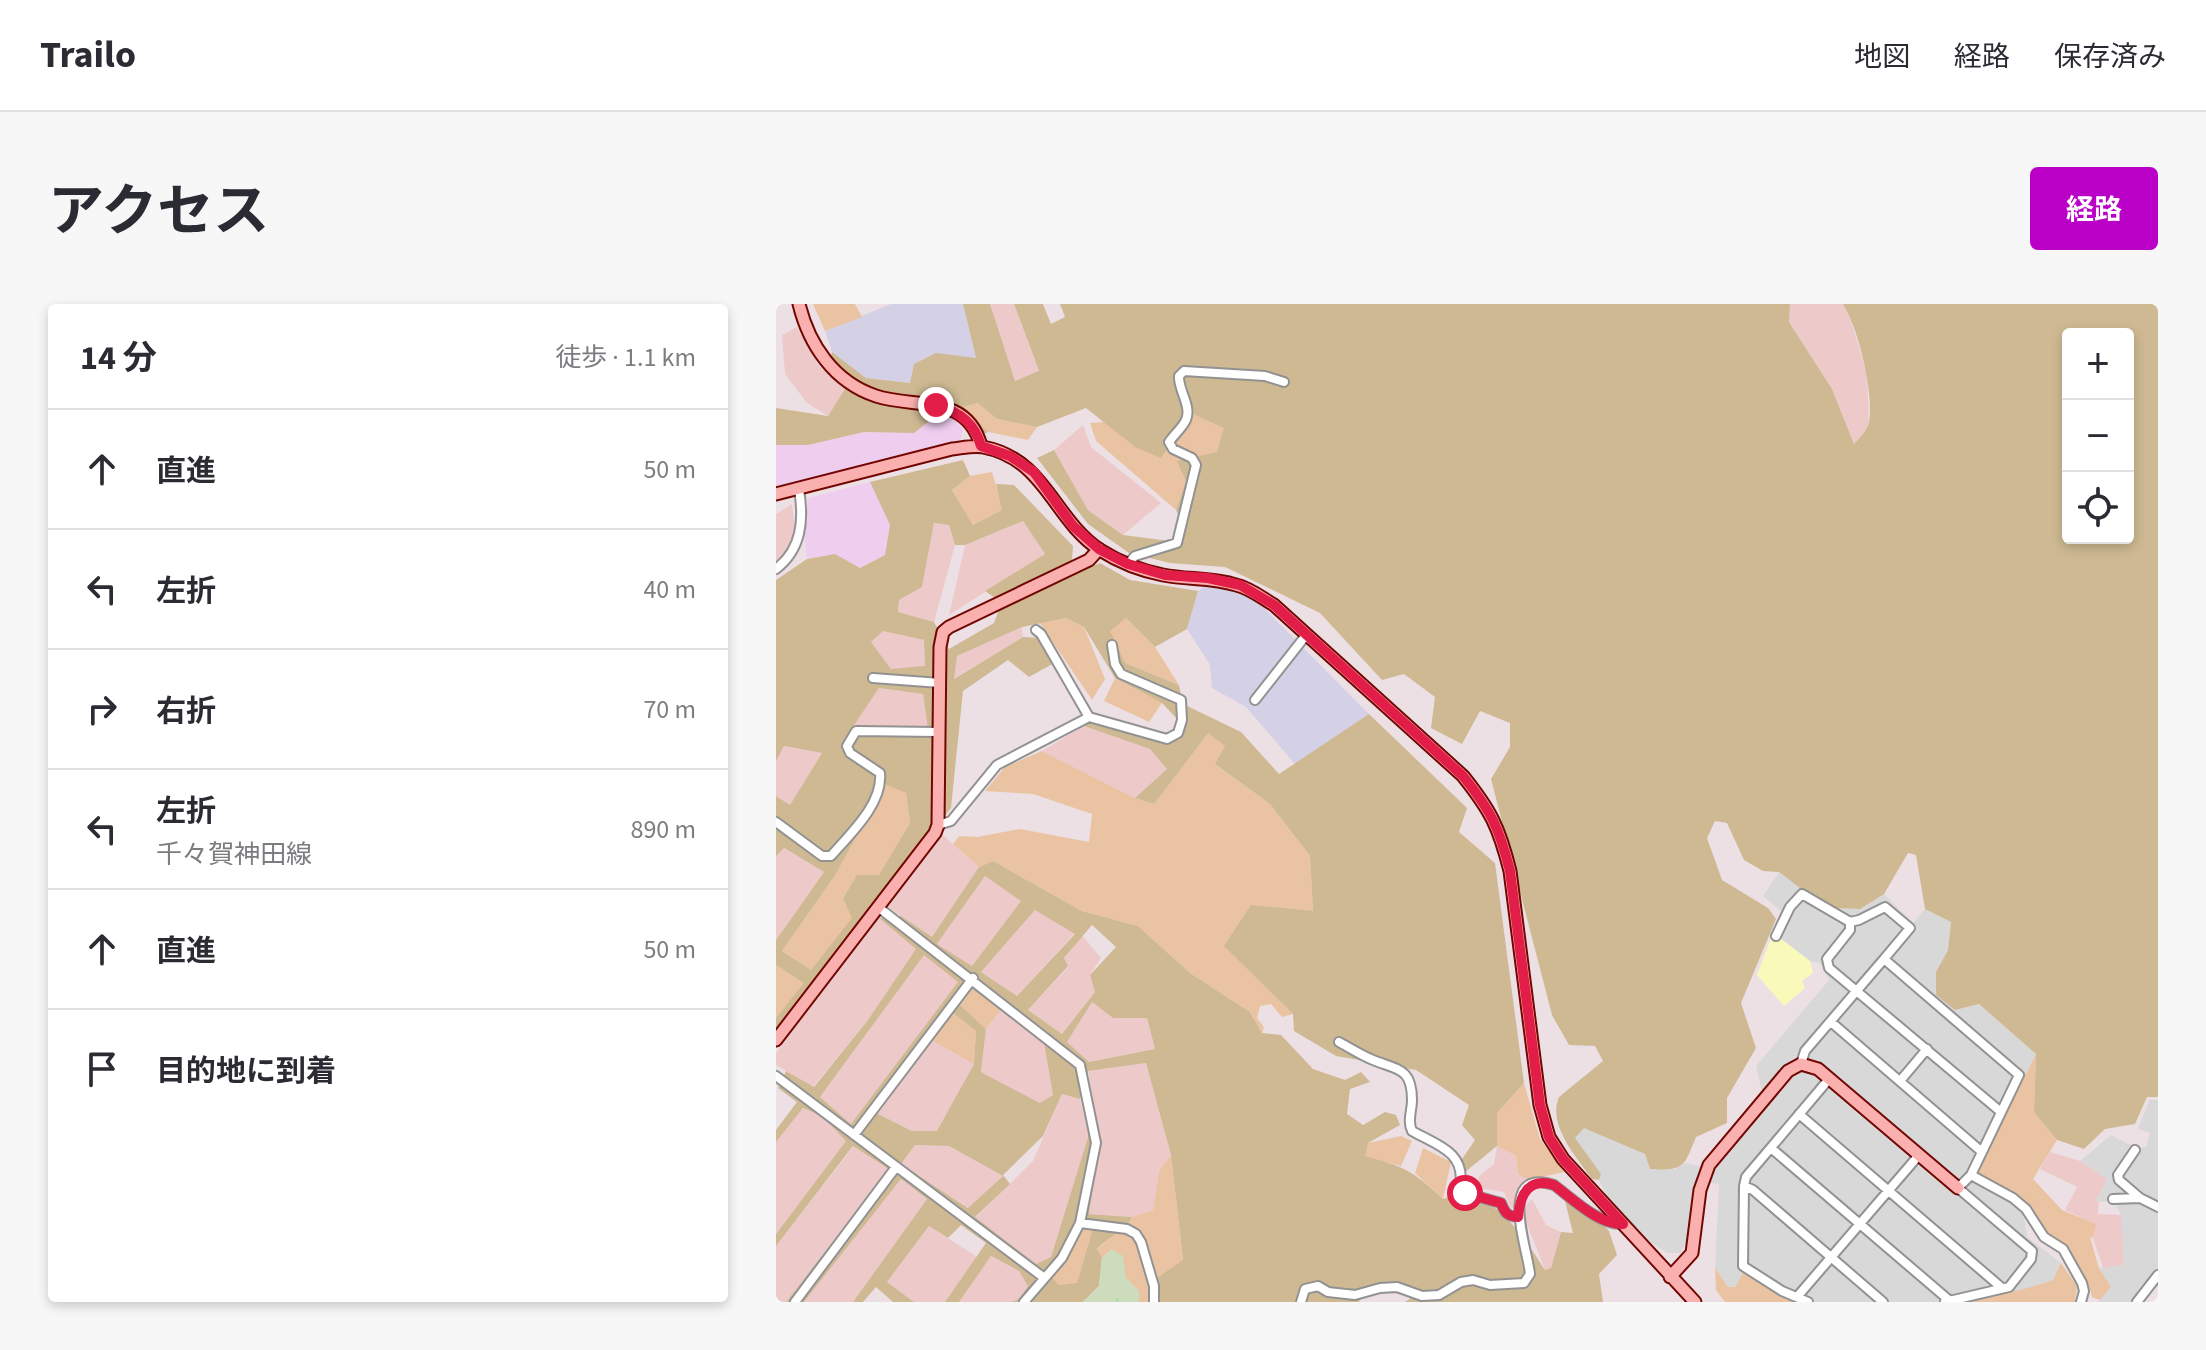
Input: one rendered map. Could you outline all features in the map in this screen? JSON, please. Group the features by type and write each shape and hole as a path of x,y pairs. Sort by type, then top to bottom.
{"main road":[{"path":"799,304 816,347 828,366 849,384 875,396 952,409 967,420 981,446"},
{"path":"776,494 952,449 981,446 1010,456 1034,472 1073,526 1099,549 1128,564 1165,575 1208,578 1240,585 1274,605 1307,634 1463,776 1488,808 1510,871 1540,1105 1549,1137 1563,1159 1695,1302"},
{"path":"776,1040 935,833 938,825 940,647 943,632 1089,560 1099,549"},
{"path":"1670,1277 1692,1253 1700,1190 1709,1165 1788,1071 1801,1064 1818,1069 1958,1188"}],"street":[{"path":"1128,564 1135,556 1177,543 1188,493 1196,473 1192,458 1173,449 1169,442 1186,420 1187,409 1178,384 1179,376 1184,371 1265,376 1284,382"},
{"path":"776,569 794,551 799,537 802,508 799,489"},
{"path":"1036,630 1089,717"},
{"path":"1255,700 1307,634"},
{"path":"938,825 951,821 997,765 1089,717 1167,739 1178,733 1182,720 1181,700 1121,674 1115,664 1112,645"},
{"path":"873,678 940,683"},
{"path":"777,826 822,856 831,856 861,821 881,786 880,773 850,753 847,746 856,731 939,732"},
{"path":"1776,936 1790,907 1802,894 1850,922 1885,907 1910,928 1805,1051 1801,1064"},
{"path":"878,907 973,978 1080,1065 1096,1143 1080,1223 1062,1258 1024,1302"},
{"path":"1850,922 1850,930 1827,959 1829,968 2001,1112"},
{"path":"1771,1148 1947,1302 2009,1287 2031,1259 2032,1251 1958,1188 1971,1175 2019,1075 1884,959"},
{"path":"854,1135 973,978"},
{"path":"1831,1022 1982,1152"},
{"path":"1339,1042 1372,1060 1401,1070 1409,1078 1412,1098 1409,1125 1412,1131 1454,1154 1462,1174 1460,1186 1465,1193 1494,1199 1510,1216 1518,1217"},
{"path":"1900,1081 1927,1049"},
{"path":"776,1076 1043,1277"},
{"path":"1808,1302 1782,1291 1741,1263 1744,1186 1746,1177 1829,1079"},
{"path":"1799,1114 2002,1288"},
{"path":"2135,1150 2118,1175 2119,1180 2140,1198 2158,1207"},
{"path":"1797,1297 1919,1155"},
{"path":"795,1302 896,1167"},
{"path":"1971,1175 2013,1198 2026,1209 2044,1237 2063,1249 2082,1283 2084,1291 2081,1302"},
{"path":"1301,1302 1305,1289 1318,1286 1341,1295 1397,1287 1422,1296 1439,1295 1461,1282 1473,1280 1490,1285 1524,1283 1530,1274 1518,1217 1522,1195 1527,1188 1546,1182 1602,1219 1623,1224"},
{"path":"1744,1186 1753,1190 1883,1302"},
{"path":"2113,1199 2140,1198"},
{"path":"1080,1223 1127,1229 1136,1234 1154,1286 1154,1302"},
{"path":"2137,1302 2158,1275"}],"shaded area":[{"path":"813,304 855,304 862,317 825,331"},
{"path":"891,304 963,304 976,358 910,383 866,378 832,352 825,331"},
{"path":"963,304 990,304 1015,381 1039,371 1014,304 1043,304 1051,324 1065,317 1060,304 1790,304 1789,322 1832,389 1854,444 1869,423 1869,395 1860,345 1843,304 2158,304 2158,1097 2147,1097 2135,1124 2105,1129 2084,1149 2057,1140 2034,1112 2036,1054 1979,1004 1955,1010 1936,995 1936,972 1948,950 1951,922 1925,909 1916,855 1908,853 1884,894 1860,909 1837,908 1800,888 1779,872 1763,871 1744,860 1727,823 1715,821 1707,838 1722,880 1768,908 1776,919 1741,1003 1756,1048 1727,1098 1727,1123 1696,1137 1689,1155 1676,1168 1650,1169 1645,1154 1584,1128 1575,1138 1601,1174 1599,1180 1592,1179 1565,1141 1556,1108 1559,1097 1603,1061 1595,1046 1569,1045 1552,1015 1491,779 1510,747 1510,723 1480,711 1462,744 1431,728 1435,697 1404,674 1382,680 1320,613 1225,567 1170,563 1129,553 1088,524 1037,458 1054,450 1088,510 1123,535 1177,542 1182,522 1176,510 1186,481 1177,461 1217,452 1224,428 1191,413 1161,458 1135,447 1086,408 1037,427 997,419 978,403 963,407 988,432 980,436 960,416 937,415 914,433 864,432 808,445 776,445 776,408 828,416 845,389 828,364 832,352 866,378 910,383 914,364 936,353 976,358"},
{"path":"990,304 1014,304 1039,372 1014,381"},
{"path":"1790,304 1843,304 1849,315 1867,373 1869,425 1854,444 1832,389 1789,322"},
{"path":"797,327 819,366 846,389 828,416 807,403 785,374 782,335"},
{"path":"979,403 997,419 1037,427 1028,440 988,432 962,407"},
{"path":"1191,412 1225,428 1217,452 1186,481 1176,510 1096,441 1090,423 1104,422 1135,447"},
{"path":"937,415 949,415 963,429 960,440 776,486 776,445 808,445 864,432 914,433"},
{"path":"1083,425 1091,447 1161,503 1123,535 1088,510 1054,450"},
{"path":"963,460 970,476 952,490 973,525 1002,510 996,484 1014,485 1073,546 1072,560 995,598 985,591 1045,554 1023,521 965,545 955,545 949,525 934,523 922,587 899,600 898,612 934,622 949,649 994,623 1000,607 1100,563 1130,580 1198,591 1187,629 1155,647 1126,618 1110,631 1125,663 1179,685 1183,704 1241,732 1279,774 1369,714 1467,808 1459,832 1495,863 1524,1083 1497,1113 1497,1146 1465,1172 1460,1162 1475,1140 1462,1125 1469,1105 1416,1070 1336,1056 1294,1031 1293,1014 1224,946 1251,905 1313,911 1310,856 1270,804 1215,764 1225,746 1208,733 1154,804 1135,798 1167,769 1150,749 1084,726 1091,721 1168,736 1179,721 1162,703 1115,678 1084,627 1066,618 1022,627 957,656 954,679 1023,637 1040,638 1056,662 1029,677 1008,660 963,691 951,808 776,1031 776,1018 804,983 776,965 776,940 824,872 784,848 776,856 776,796 790,805 822,753 784,746 776,761 776,580 807,559 835,554 860,568 885,555 890,525 870,482","holes":["883,631 924,640 925,666 891,669 871,642","879,688 923,694 929,735 848,734","885,784 906,793 910,823 879,875 857,875 843,898 852,918 811,970 782,951 836,874"]},
{"path":"992,472 1003,510 973,525 952,490 970,476"},
{"path":"870,482 890,525 885,555 859,568 835,554 807,559 803,522 809,498"},
{"path":"792,504 796,538 783,558 776,561 776,514"},
{"path":"1023,521 1045,554 949,615 965,545"},
{"path":"934,523 949,525 955,545 934,622 898,612 899,600 922,587"},
{"path":"1208,583 1256,600 1369,714 1295,764 1246,707 1212,688 1210,665 1187,629 1198,591"},
{"path":"1066,618 1084,627 1105,679 1092,700 1040,623"},
{"path":"1126,618 1155,647 1179,685 1125,663 1109,631"},
{"path":"1022,627 1023,637 953,679 957,656"},
{"path":"883,631 924,640 925,667 891,669 871,642"},
{"path":"1115,678 1162,703 1149,722 1104,701"},
{"path":"879,688 923,694 930,735 847,734"},
{"path":"1084,726 1150,749 1167,769 1135,798 1042,751"},
{"path":"1207,732 1225,746 1216,765 1270,804 1310,856 1313,911 1225,946 1293,1014 1282,1017 1271,1004 1260,1006 1257,1018 1264,1027 1262,1033 1250,1012 1190,973 1138,926 1082,911 993,861 979,867 953,844 959,836 977,837 1020,829 1089,842 1092,814 1033,794 985,791 1005,767 1042,751 1135,798 1154,804"},
{"path":"783,746 822,753 790,806 776,796 776,761"},
{"path":"885,783 906,793 910,823 879,876 857,876 843,897 853,918 811,970 782,951 836,874"},
{"path":"943,835 979,867 932,938 888,907"},
{"path":"783,848 824,872 776,940 776,856"},
{"path":"993,861 1082,911 1138,926 1190,973 1250,1012 1262,1033 1281,1035 1313,1069 1345,1080 1361,1072 1370,1082 1350,1089 1347,1114 1363,1125 1385,1112 1396,1115 1400,1125 1368,1143 1365,1156 1407,1171 1443,1199 1460,1196 1476,1198 1491,1205 1516,1228 1545,1270 1551,1268 1561,1232 1573,1233 1565,1201 1577,1196 1609,1231 1617,1255 1599,1274 1603,1302 1405,1302 1411,1298 1393,1290 1363,1294 1359,1302 1156,1302 1157,1278 1183,1260 1171,1155 1146,1063 1088,1071 1080,1099 1062,1094 1043,1136 1003,1175 1010,1184 975,1217 1036,1264 1051,1257 1089,1134 1100,1141 1089,1214 1132,1217 1097,1249 1102,1258 1099,1286 1083,1302 1011,1302 1019,1299 1028,1286 1019,1271 991,1256 959,1302 945,1302 986,1243 961,1225 948,1238 929,1226 887,1282 914,1302 893,1302 876,1287 863,1302 853,1302 927,1199 901,1179 804,1302 786,1302 889,1169 853,1146 776,1246 776,1234 846,1141 823,1117 803,1108 776,1142 776,1130 797,1102 778,1088 786,1071 814,1087 868,1020 916,949 879,918 901,916 932,937 979,867","holes":["985,876 1021,901 972,966 937,944","1035,910 1075,934 1017,996 981,972","1092,925 1116,947 1090,975 1095,992 1062,1034 1028,1010 1068,966 1064,958","924,955 958,982 851,1124 820,1097","972,989 1044,1043 1053,1095 1040,1103 981,1072 986,1029 959,1004","1092,1002 1113,1018 1147,1018 1155,1049 1089,1062 1067,1042","953,1013 976,1031 974,1064 937,1131 912,1131 876,1113","915,1145 949,1146 1003,1176 968,1208 901,1164","1081,1227 1093,1228 1077,1283 1059,1285 1051,1276 1071,1250"]},
{"path":"1779,872 1800,888 1860,909 1884,894 1913,923 1925,909 1951,922 1948,950 1936,972 1955,1010 1979,1004 2036,1054 1977,1172 2016,1196 2027,1237 2061,1263 2053,1280 2022,1291 1956,1302 1799,1302 1728,1287 1715,1268 1719,1184 1697,1182 1689,1238 1680,1253 1667,1253 1649,1241 1606,1195 1599,1180 1601,1174 1574,1138 1584,1127 1674,1170 1685,1163 1699,1166 1762,1092 1756,1066 1829,980 1821,964 1810,961 1780,938 1771,938 1782,912 1763,896"},
{"path":"985,876 1022,900 972,966 937,944"},
{"path":"1035,910 1075,933 1017,996 981,972"},
{"path":"879,918 917,949 868,1020 813,1087 776,1065 776,1053"},
{"path":"1082,935 1101,958 1090,975 1095,992 1062,1034 1028,1010 1068,967 1064,959"},
{"path":"924,954 959,981 852,1125 820,1097"},
{"path":"776,965 805,983 776,1018"},
{"path":"972,989 1001,1010 986,1029 959,1004"},
{"path":"1092,1002 1113,1018 1147,1018 1155,1049 1089,1062 1067,1042"},
{"path":"1001,1010 1044,1043 1053,1095 1040,1103 981,1072 986,1029"},
{"path":"952,1012 976,1031 974,1064 931,1040"},
{"path":"931,1040 974,1064 937,1132 912,1131 875,1113"},
{"path":"2036,1054 2034,1112 2057,1140 2033,1179 2062,1210 2096,1224 2093,1238 2090,1237 2099,1268 2111,1287 2100,1300 2092,1297 2067,1246 2047,1232 2032,1210 2016,1196 1977,1172"},
{"path":"1146,1063 1171,1155 1159,1171 1153,1211 1132,1217 1089,1214 1100,1141 1088,1071"},
{"path":"1524,1083 1540,1139 1564,1172 1528,1180 1518,1174 1516,1156 1497,1146 1497,1113"},
{"path":"1062,1094 1080,1099 1089,1134 1051,1257 1036,1265 975,1218 1033,1161"},
{"path":"2149,1100 2158,1100 2158,1272 2133,1302 2098,1302 2111,1287 2099,1268 2124,1265 2121,1215 2114,1201 2095,1202 2107,1179 2080,1161 2111,1135 2136,1148 2146,1147 2150,1133 2138,1129"},
{"path":"803,1108 823,1117 847,1141 776,1234 776,1142"},
{"path":"1401,1136 1412,1141 1401,1166 1364,1156 1368,1143"},
{"path":"915,1145 949,1146 1003,1176 969,1208 900,1164"},
{"path":"854,1146 889,1168 786,1302 776,1302 776,1246"},
{"path":"1497,1146 1516,1156 1518,1174 1528,1180 1519,1193 1516,1209 1510,1207 1504,1192 1478,1188 1479,1176 1494,1164"},
{"path":"1423,1148 1451,1162 1443,1199 1415,1173"},
{"path":"2050,1152 2080,1161 2107,1179 2095,1202 2099,1202 2098,1214 2121,1215 2124,1265 2103,1268 2093,1238 2095,1224 2065,1210 2077,1187 2040,1169"},
{"path":"1171,1155 1183,1261 1157,1278 1156,1302 1139,1302 1139,1291 1126,1278 1112,1249 1102,1258 1097,1250 1132,1217 1153,1210 1159,1171"},
{"path":"901,1179 927,1199 853,1302 804,1302"},
{"path":"1532,1199 1546,1225 1561,1232 1551,1268 1545,1270 1526,1222 1526,1205"},
{"path":"929,1226 977,1257 945,1302 914,1302 887,1282"},
{"path":"1081,1227 1093,1228 1077,1284 1059,1285 1051,1276"},
{"path":"990,1256 1019,1271 1029,1286 1019,1300 1011,1302 959,1302"},
{"path":"2061,1263 2077,1286 2075,1302 1956,1302 2053,1280"},
{"path":"1715,1268 1728,1287 1735,1287 1744,1271 1799,1302 1725,1302 1716,1290"}],"green space":[{"path":"1771,938 1780,938 1810,961 1813,973 1802,981 1805,988 1784,1006 1757,975"},
{"path":"1112,1249 1123,1256 1126,1278 1139,1291 1139,1302 1083,1302 1099,1286 1102,1258"}],"route":[{"path":"936,405 952,409 967,420 981,446 1010,456 1034,472 1073,526 1099,549 1128,564 1165,575 1208,578 1240,585 1274,605 1463,776 1488,808 1510,871 1540,1105 1549,1137 1563,1159 1623,1224 1602,1219 1546,1182 1527,1188 1522,1195 1518,1217 1510,1216 1494,1199 1465,1193"}]}
